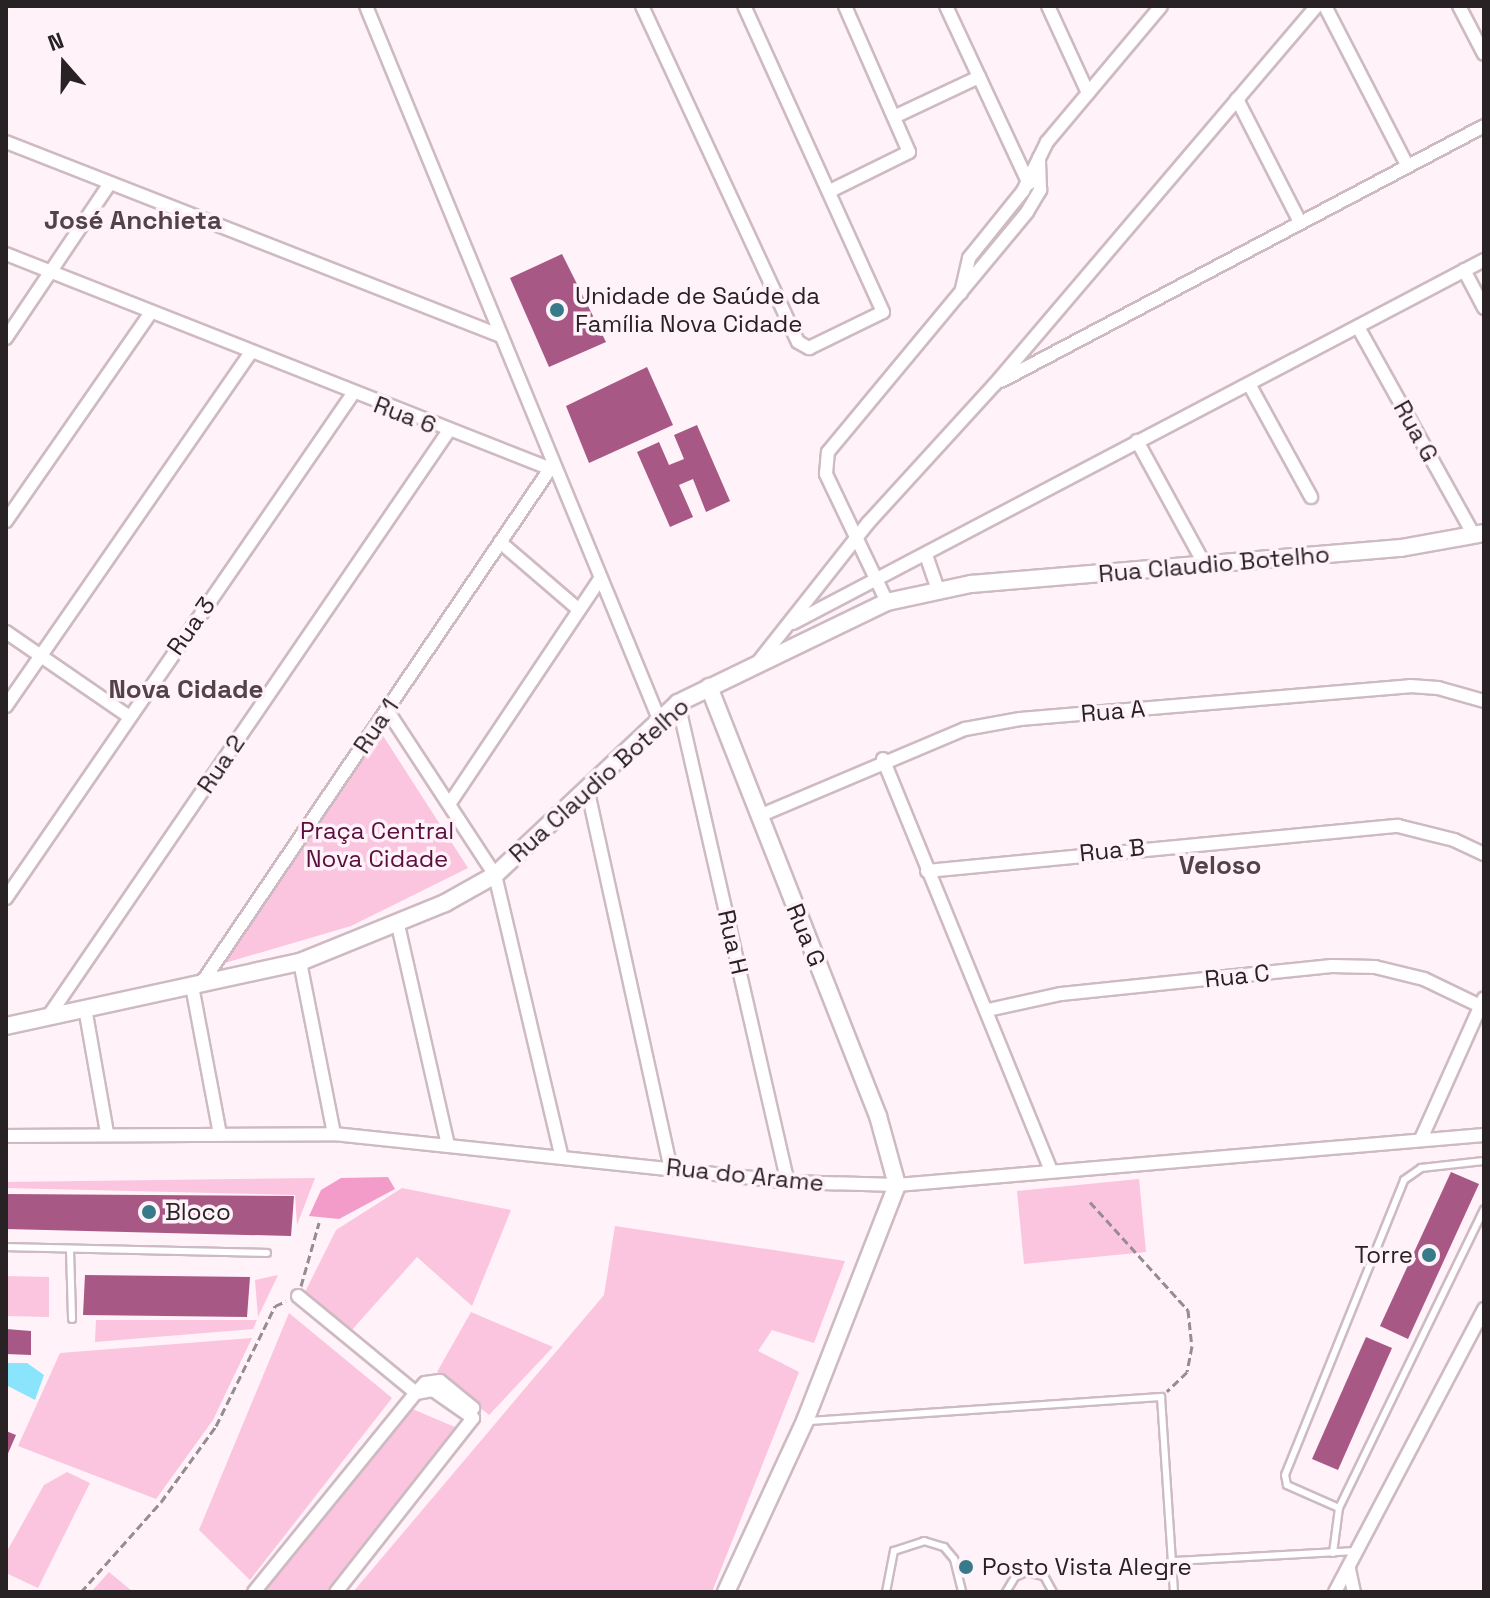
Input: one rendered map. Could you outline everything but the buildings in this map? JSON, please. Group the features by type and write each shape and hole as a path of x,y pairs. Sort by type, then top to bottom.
{"street":[{"path":"366,6 553,470 659,719"},
{"path":"642,6 804,348 883,312 744,6"},
{"path":"830,191 909,152 896,116 845,6"},
{"path":"946,6 1036,199"},
{"path":"1048,6 1088,93"},
{"path":"758,662 855,539 995,384 1317,6"},
{"path":"1325,6 1407,165"},
{"path":"1459,6 1484,54"},
{"path":"961,293 969,258 1028,182 1039,158 1155,9"},
{"path":"896,116 979,77"},
{"path":"1237,99 1300,222"},
{"path":"995,384 1484,126"},
{"path":"7,145 501,336"},
{"path":"887,602 826,474 828,452 1036,199 1043,174 1039,158"},
{"path":"6,338 109,185"},
{"name":"Rua 6","path":"6,254 149,315 553,470"},
{"path":"790,624 876,583 1137,441 1484,260"},
{"path":"1464,270 1484,308"},
{"path":"6,521 149,315"},
{"name":"Rua G","path":"1358,327 1479,534"},
{"path":"6,706 250,354"},
{"path":"1249,384 1311,497"},
{"name":"Rua 3","path":"6,898 128,716 352,395"},
{"name":"Rua 2","path":"48,1017 448,432"},
{"path":"1137,441 1205,565"},
{"name":"Rua 1","path":"197,985 500,542 553,470"},
{"name":"Rua Claudio Botelho","path":"6,1026 300,962 398,925 495,875 588,792 678,703 887,602 938,589 1401,548 1479,534"},
{"path":"500,542 579,610"},
{"path":"926,555 938,589"},
{"path":"450,803 600,579"},
{"path":"6,632 128,716"},
{"name":"Rua A","path":"759,816 883,759 965,729 1020,719 1410,686 1438,688 1484,701"},
{"name":"Rua G","path":"709,687 878,1116 897,1185"},
{"name":"Rua H","path":"678,703 788,1182"},
{"path":"387,710 495,875 561,1154"},
{"path":"883,759 1051,1170"},
{"path":"588,792 670,1166"},
{"name":"Rua B","path":"927,871 1398,826 1454,840 1484,854"},
{"path":"398,925 448,1145"},
{"path":"300,962 334,1134"},
{"name":"Rua C","path":"988,1010 1061,994 1332,966 1375,967 1424,979 1482,1002"},
{"path":"197,985 220,1134"},
{"path":"1421,1139 1482,1002"},
{"path":"85,1008 107,1133"},
{"name":"Rua do Arame","path":"6,1136 334,1134 561,1154 788,1182 897,1185 1484,1135"},
{"path":"726,1592 805,1421 897,1185"},
{"path":"298,1296 416,1393"},
{"path":"1335,1592 1360,1551 1484,1309"},
{"path":"254,1592 416,1393 433,1390 473,1418 336,1592"},
{"path":"1349,1569 1354,1592"}],"lane":[{"path":"1339,1508 1287,1485 1285,1475 1404,1180 1421,1168 1484,1161"},
{"path":"1333,1553 1339,1508 1484,1209"},
{"path":"6,1247 267,1253"},
{"path":"70,1250 72,1319"},
{"path":"805,1421 1161,1397 1175,1561 1174,1592"},
{"path":"886,1592 894,1551 924,1541 944,1547 954,1559 962,1592"},
{"path":"1175,1561 1360,1551"},
{"path":"1006,1592 1015,1577 1026,1572 1044,1576 1053,1592"}],"path":[{"path":"1090,1202 1188,1310 1192,1346 1187,1372 1161,1397"},
{"path":"81,1592 161,1502 216,1426 275,1306 298,1296 319,1223"}],"green space":[{"name":"Praça Central Nova Cidade","path":"380,731 468,868 351,926 218,965"},
{"path":"315,1178 297,1225 295,1195 6,1188 6,1182"},
{"path":"1139,1179 1146,1252 1024,1264 1017,1191"},
{"path":"402,1188 511,1210 472,1306 417,1257 350,1332 305,1292 336,1230"},
{"path":"615,1226 845,1261 814,1343 772,1330 758,1351 799,1372 712,1592 353,1592 604,1295"},
{"path":"278,1275 258,1317 255,1280"},
{"path":"6,1276 49,1277 49,1317 6,1316"},
{"path":"471,1312 553,1347 489,1415 437,1372"},
{"path":"289,1313 392,1398 250,1580 199,1530"},
{"path":"96,1320 257,1320 253,1329 95,1342"},
{"path":"252,1338 213,1420 156,1499 18,1446 60,1353"},
{"path":"410,1408 455,1427 328,1592 264,1592"},
{"path":"67,1472 90,1483 38,1588 6,1573 6,1553 44,1485"},
{"path":"109,1572 133,1592 91,1592"}],"shaded area":[{"path":"388,1177 395,1189 339,1219 309,1216 321,1190 341,1178"}],"water":[{"path":"8,1363 27,1363 44,1375 35,1400 6,1385"}],"place":[{"name":"Unidade de Saúde da Família Nova Cidade","path":"557,310"},
{"name":"Bloco","path":"149,1212"},
{"name":"Torre","path":"1429,1255"},
{"name":"Posto Vista Alegre","path":"966,1567"}],"district":[{"name":"José Anchieta","path":"133,221"},
{"name":"Nova Cidade","path":"186,690"},
{"name":"Veloso","path":"1220,866"}]}
